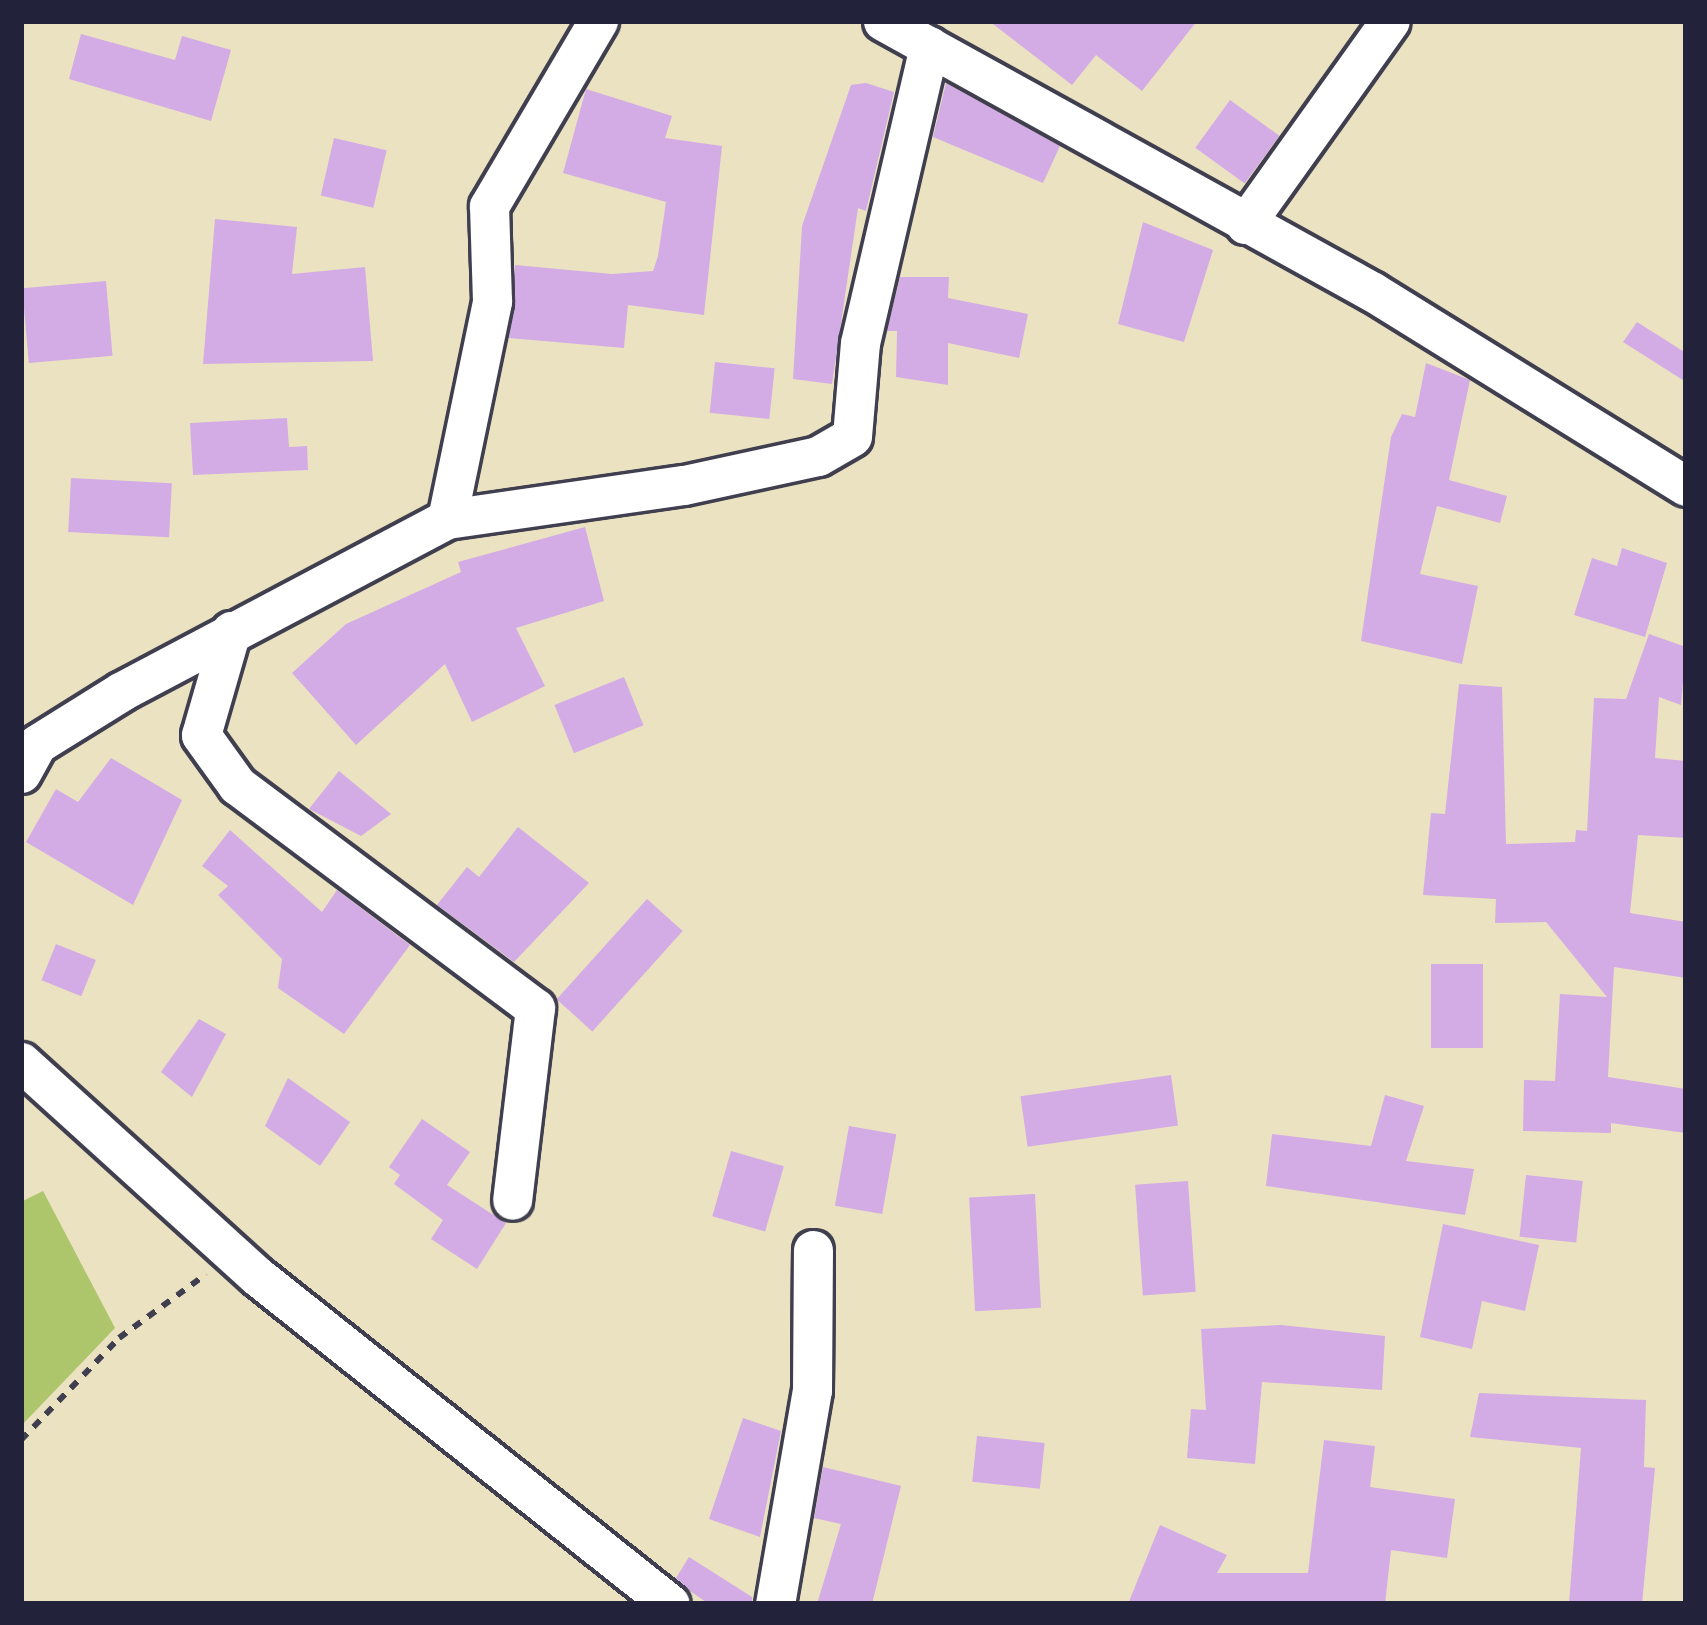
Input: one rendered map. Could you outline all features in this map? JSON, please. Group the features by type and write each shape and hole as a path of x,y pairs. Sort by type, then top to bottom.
{"street":[{"path":"448,518 492,301 489,206 598,21"},
{"path":"1245,224 1390,21"},
{"path":"21,773 37,745 231,632 448,518 684,485 818,456 852,436 860,343 907,30 1686,486"},
{"path":"231,632 201,735 237,785 535,1008 512,1200"},
{"path":"21,1062 233,1255 670,1604"},
{"path":"776,1604 812,1390 813,1250"}],"path":[{"path":"21,1440 119,1338 233,1255"}],"green space":[{"path":"43,1191 115,1328 21,1426 21,1202"}],"building":[{"path":"989,21 1197,21 1142,91 1096,55 1072,85"},
{"path":"81,34 175,60 182,36 231,50 211,121 69,79"},
{"path":"866,83 894,92 866,211 858,208 832,384 793,379 802,226 851,85"},
{"path":"946,83 1060,146 1043,183 933,137"},
{"path":"586,89 672,116 665,138 722,146 704,315 628,305 624,348 509,338 515,265 612,274 653,271 658,256 666,202 563,173"},
{"path":"1230,100 1279,136 1245,184 1195,148"},
{"path":"334,138 387,150 373,208 321,195"},
{"path":"215,219 297,227 292,274 365,267 373,361 203,364"},
{"path":"1143,222 1213,250 1184,342 1118,324"},
{"path":"900,277 949,277 948,298 1028,314 1019,358 948,343 948,385 896,377 897,331 887,331"},
{"path":"106,281 113,356 29,363 22,288"},
{"path":"1637,322 1686,353 1686,382 1623,342"},
{"path":"715,362 775,368 769,419 710,413"},
{"path":"1426,363 1470,380 1449,480 1507,496 1500,523 1437,506 1420,574 1478,586 1462,664 1361,641 1391,437 1402,414 1415,417"},
{"path":"287,418 289,447 307,446 308,470 193,475 190,423"},
{"path":"71,478 172,483 169,537 68,532"},
{"path":"585,527 604,601 516,628 545,686 472,722 445,664 356,745 292,673 346,624 461,572 458,562"},
{"path":"1622,548 1667,563 1645,637 1574,615 1592,558 1617,566"},
{"path":"1649,634 1686,647 1681,705 1659,697 1655,758 1686,761 1686,838 1638,835 1630,913 1686,922 1686,978 1614,967 1608,1077 1686,1089 1686,1133 1611,1123 1611,1133 1523,1131 1524,1080 1555,1081 1560,994 1607,997 1546,922 1495,923 1496,899 1423,895 1431,813 1445,814 1459,684 1502,687 1506,844 1575,842 1576,830 1587,831 1594,698 1626,699"},
{"path":"624,677 643,725 574,753 554,705"},
{"path":"111,758 182,800 133,905 26,842 56,789 78,802"},
{"path":"339,771 391,814 361,836 309,809"},
{"path":"518,827 589,883 514,962 437,905 467,867 479,877"},
{"path":"230,830 322,912 337,890 410,945 344,1034 278,988 282,959 218,895 228,886 202,866"},
{"path":"647,899 683,931 592,1031 557,999"},
{"path":"56,944 96,960 81,996 41,980"},
{"path":"1431,964 1483,964 1483,1048 1431,1048"},
{"path":"199,1019 226,1034 192,1097 161,1072"},
{"path":"1171,1075 1178,1126 1028,1147 1020,1096"},
{"path":"288,1078 350,1122 320,1166 265,1126"},
{"path":"1385,1095 1424,1106 1406,1161 1474,1169 1465,1215 1266,1186 1272,1134 1371,1146"},
{"path":"422,1119 470,1152 447,1185 506,1223 477,1269 431,1239 443,1220 394,1184 400,1175 389,1167"},
{"path":"849,1126 896,1134 882,1214 835,1206"},
{"path":"731,1151 784,1166 765,1232 712,1216"},
{"path":"1526,1175 1583,1181 1576,1243 1520,1237"},
{"path":"1188,1181 1196,1292 1143,1295 1135,1185"},
{"path":"1035,1194 1041,1308 975,1311 969,1197"},
{"path":"1443,1224 1539,1245 1525,1311 1482,1301 1472,1349 1420,1337"},
{"path":"1281,1325 1385,1336 1382,1390 1262,1382 1255,1464 1187,1458 1191,1409 1206,1410 1201,1329"},
{"path":"1479,1393 1646,1400 1644,1467 1655,1468 1642,1604 1569,1604 1581,1448 1470,1437"},
{"path":"743,1418 781,1431 760,1537 709,1519"},
{"path":"977,1436 1045,1443 1040,1489 972,1482"},
{"path":"1324,1440 1375,1446 1370,1487 1455,1499 1447,1558 1391,1550 1385,1604 1128,1604 1160,1525 1227,1555 1217,1573 1308,1573"},
{"path":"823,1467 901,1486 872,1604 817,1604 841,1524 814,1518"},
{"path":"689,1557 752,1597 752,1604 709,1604 690,1591 676,1578"}]}
